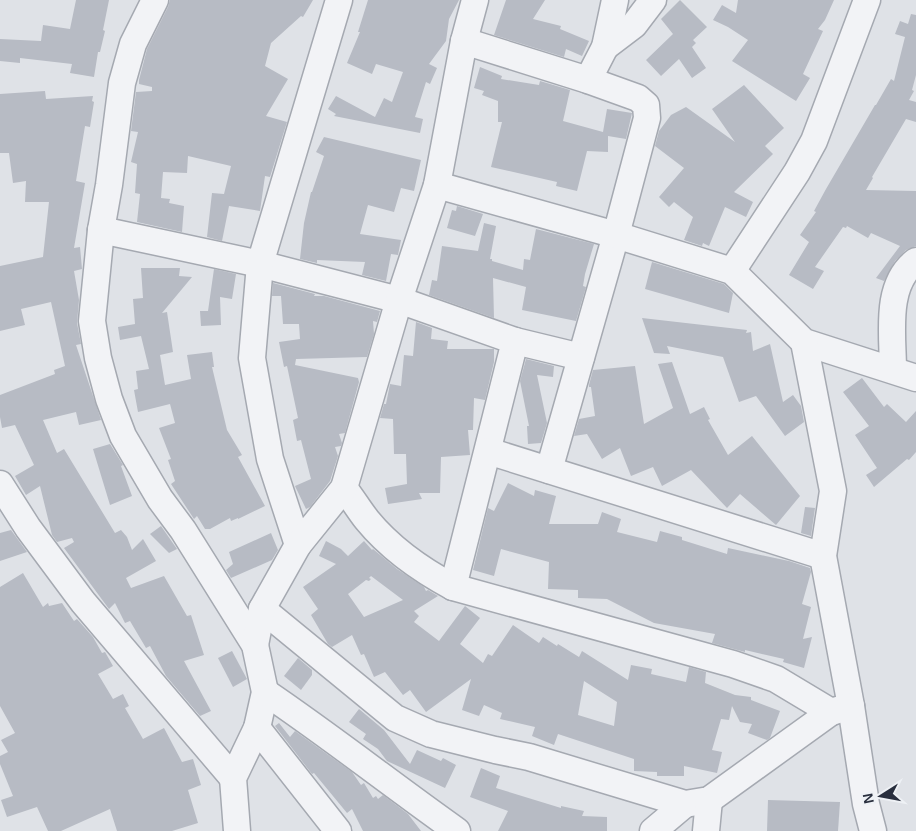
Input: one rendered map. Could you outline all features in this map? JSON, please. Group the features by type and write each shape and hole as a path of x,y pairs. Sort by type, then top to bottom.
{"street":[{"path":"155,0 133,44 126,65 101,230 92,322 98,358 109,399 123,436 160,499 183,530 255,645 265,692 257,728 233,778 237,831"},
{"path":"298,545 270,459 252,358 260,264 339,0"},
{"path":"255,645 262,609 298,545 344,488 400,300 437,185 464,41 475,0"},
{"path":"588,80 604,47 615,0"},
{"path":"604,47 634,25 654,0"},
{"path":"732,271 797,172 814,141 867,0"},
{"path":"464,41 588,80 638,98 646,105 646,118 616,235 549,470"},
{"path":"437,185 616,235 732,271 804,342 905,374 893,307 897,286 904,271 916,261"},
{"path":"101,230 260,264 400,300 515,341 581,357"},
{"path":"453,587 515,341"},
{"path":"804,342 833,491 823,556 841,709 873,831"},
{"path":"488,451 823,556"},
{"path":"0,484 28,528 83,602 233,778"},
{"path":"344,488 368,520 405,556 430,574 453,587 742,667 776,679 841,709"},
{"path":"262,609 395,718 412,727 431,734 529,757 697,802"},
{"path":"265,692 335,740 457,831"},
{"path":"653,831 841,709"},
{"path":"257,728 338,831"},
{"path":"697,802 706,831"}],"building":[{"path":"76,0 109,0 103,30 105,31 100,52 98,52 94,77 70,73 72,64 20,58 20,63 0,61 0,39 41,41 43,25 70,29"},
{"path":"170,0 313,0 303,17 301,16 271,43 265,66 288,79 266,116 287,122 270,177 265,176 260,211 229,206 222,241 207,237 212,193 224,194 231,166 188,156 187,173 163,172 161,198 170,199 169,203 184,206 182,232 137,222 140,194 135,193 137,164 131,162 138,132 131,131 136,92 152,91 152,87 139,84 139,80 147,49"},
{"path":"368,0 459,0 449,19 446,41 429,64 437,68 430,84 426,82 415,117 423,119 420,133 334,116 336,114 328,109 336,96 375,117 384,98 392,102 403,72 376,64 372,74 347,63 360,32 358,32"},
{"path":"506,0 545,0 533,19 561,26 560,29 589,41 582,56 566,49 564,57 494,35"},
{"path":"680,0 707,27 693,40 696,43 692,47 706,68 692,78 679,59 661,76 646,60 673,34 661,19"},
{"path":"738,0 834,0 825,20 818,29 823,31 803,74 810,78 796,101 732,61 748,40 713,20 722,5 736,13"},
{"path":"911,14 916,15 916,75 912,90 914,91 909,100 916,102 916,122 906,119 866,190 916,191 916,246 906,250 895,261 884,281 876,278 900,246 871,233 868,238 847,226 846,228 843,227 815,267 824,271 813,289 789,275 809,242 800,235 816,212 814,211 826,189 875,105 891,79 894,81 905,37 895,34 900,21 908,24"},
{"path":"480,67 502,76 501,79 539,85 540,81 570,90 563,121 603,132 607,109 632,113 626,139 608,136 608,152 587,151 577,191 556,186 557,182 491,167 502,122 498,122 498,101 482,95 484,91 474,88"},
{"path":"744,85 784,128 765,146 773,154 734,192 753,202 746,217 725,207 709,246 703,243 702,246 684,240 693,217 674,202 669,207 659,197 684,168 655,146 659,131 671,115 686,107 735,142 712,109"},
{"path":"45,91 46,99 93,96 92,101 94,102 90,127 85,126 76,181 85,183 74,248 80,247 82,269 74,271 79,300 77,323 81,344 76,345 101,420 79,425 76,412 43,420 57,453 64,449 115,533 121,530 127,537 132,550 143,539 156,561 126,578 131,588 164,576 187,616 191,615 204,655 184,661 211,711 200,716 166,676 150,646 146,648 130,621 125,623 115,603 109,609 64,548 74,542 72,538 57,542 52,535 40,486 26,495 15,476 34,465 15,425 2,428 0,395 55,374 54,370 65,366 51,302 21,309 25,325 0,331 0,266 43,257 49,202 25,202 26,181 13,183 9,153 0,153 0,94"},
{"path":"324,137 421,160 414,191 401,188 394,212 368,205 360,234 401,240 398,255 391,254 386,281 362,275 365,262 317,260 317,263 300,259 304,223 311,192 324,156 316,152"},
{"path":"457,206 483,214 475,236 447,228 452,210 456,211"},
{"path":"484,223 496,226 490,259 523,270 524,259 530,260 536,229 594,244 585,274 583,286 586,287 576,321 522,310 526,287 493,278 494,318 429,295 432,280 437,281 442,246 478,251"},
{"path":"652,262 724,284 733,293 729,313 645,289"},
{"path":"141,268 180,268 179,276 192,277 162,313 167,312 173,352 160,355 165,385 191,379 187,355 212,352 214,367 212,367 227,430 242,455 238,457 265,506 238,519 231,521 230,518 210,529 205,529 197,516 194,519 171,484 175,481 168,460 171,459 159,428 175,423 170,404 138,412 134,390 138,389 136,371 149,369 141,336 120,340 118,327 135,324 133,299 143,298"},
{"path":"214,269 236,274 232,299 220,297 221,325 201,326 200,311 208,311"},
{"path":"273,283 315,294 314,296 324,296 380,311 377,322 373,321 374,334 367,357 296,359 295,365 358,378 359,382 345,433 339,434 341,446 335,447 338,456 330,481 310,507 306,509 295,486 311,479 301,440 297,441 293,420 298,418 287,366 284,367 279,342 300,339 299,324 283,324 281,296 272,296"},
{"path":"642,318 747,330 746,333 751,332 753,351 770,344 783,402 793,395 801,406 804,422 785,436 756,396 739,402 723,357 667,346 670,354 654,353"},
{"path":"416,322 432,328 431,339 448,341 447,349 494,349 494,362 485,400 474,398 473,430 468,430 470,455 441,457 440,493 419,493 422,499 388,504 385,488 407,484 406,454 394,454 393,419 380,418 384,404 386,404 390,384 401,386 404,355 413,356"},
{"path":"526,359 554,366 553,377 537,375 547,423 541,443 528,444 527,426 529,426 520,381"},
{"path":"672,362 690,414 704,407 710,419 708,420 728,455 752,436 800,496 776,525 740,494 727,508 691,470 662,486 653,467 631,476 620,448 602,459 587,434 574,436 579,419 595,416 591,387 589,387 593,370 635,366 644,424 673,408 658,364"},
{"path":"862,378 884,407 887,404 906,422 916,411 916,452 909,460 907,459 874,487 866,475 877,468 855,435 869,426 843,392"},
{"path":"110,444 123,465 121,466 132,496 110,505 93,449"},
{"path":"508,483 534,496 535,490 556,496 549,524 598,524 602,512 621,519 617,532 657,542 660,531 727,554 728,548 789,561 810,568 811,572 802,604 811,607 803,639 812,637 804,668 783,662 784,659 745,650 745,652 712,643 715,634 654,623 607,599 578,598 578,590 548,589 549,562 501,549 494,576 473,570 488,508 494,511"},
{"path":"805,507 815,508 811,536 801,533"},
{"path":"161,526 177,549 169,553 150,534"},
{"path":"11,530 27,552 0,561 0,533"},
{"path":"271,533 278,550 272,560 231,578 226,570 233,564 229,552"},
{"path":"326,541 341,549 348,556 364,541 372,550 424,587 426,591 428,590 438,596 414,611 419,616 414,622 439,641 465,606 480,618 460,644 483,663 488,654 492,656 513,625 539,643 543,637 579,657 582,651 628,680 631,665 652,669 651,674 686,682 689,667 706,672 705,683 735,695 751,697 751,700 780,711 770,738 767,740 748,733 752,724 740,722 732,706 729,720 721,719 712,750 722,752 717,773 684,766 684,776 657,776 657,772 634,771 634,759 558,734 554,745 532,736 535,727 500,719 502,713 484,705 479,716 462,710 471,679 426,712 410,690 403,695 385,672 374,677 364,654 361,655 352,635 332,647 328,644 311,615 318,609 303,587 336,564 319,556","holes":["371,576 403,600 364,617 348,594 366,580 369,581","584,681 617,702 614,726 578,715"]},
{"path":"23,573 43,607 48,603 49,606 62,603 74,621 77,619 93,637 102,653 105,652 113,666 98,674 113,699 123,694 129,706 125,708 143,739 164,728 182,762 193,759 201,785 188,790 198,823 172,831 117,831 110,809 61,831 48,831 37,807 7,817 1,800 13,796 0,764 0,756 8,752 1,740 15,733 0,706 0,587"},
{"path":"232,651 247,679 233,687 218,658"},
{"path":"298,658 312,670 312,675 301,690 284,676"},
{"path":"359,709 384,730 410,764 417,750 441,761 443,758 456,765 445,788 387,761 378,749 363,739 366,734 349,722"},
{"path":"279,723 290,737 295,731 352,772 361,785 364,783 373,798 376,796 378,799 383,795 408,814 421,831 363,831 352,809 347,813 314,773 312,774 275,726"},
{"path":"481,768 500,776 496,788 561,808 561,806 584,811 582,816 607,817 607,831 498,831 508,811 470,797"},
{"path":"768,800 840,802 838,831 767,831"}]}
